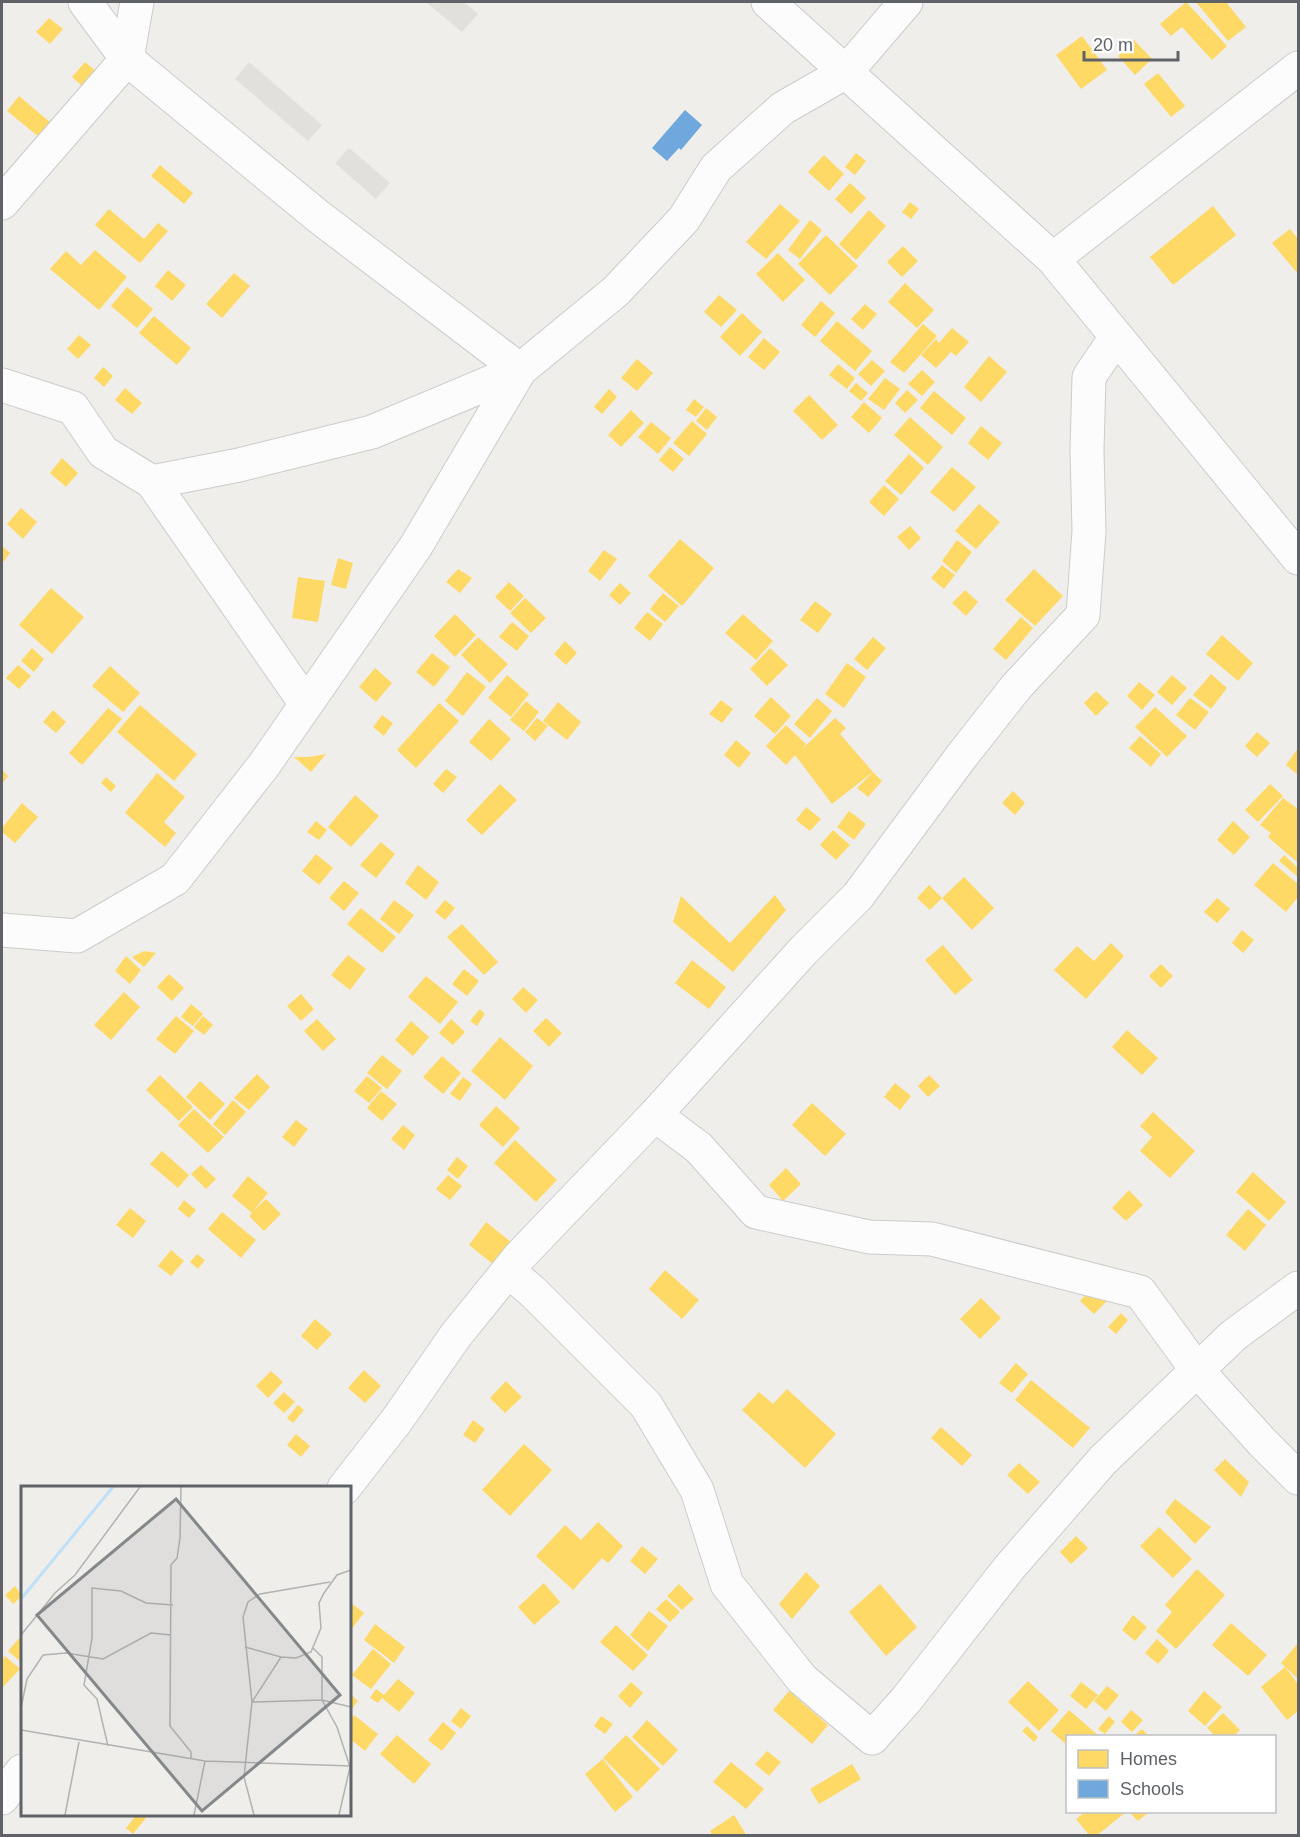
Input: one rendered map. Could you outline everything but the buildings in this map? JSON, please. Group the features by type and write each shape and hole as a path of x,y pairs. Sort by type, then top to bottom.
{"street":[{"path":"85,2 127,59 319,217 520,370"},
{"path":"2,202 127,59 137,2"},
{"path":"768,2 1053,260 1299,558"},
{"path":"152,482 238,465 372,432 520,370 616,291 684,219 716,168 783,108 846,72 906,2"},
{"path":"1053,260 1299,68"},
{"path":"346,1486 397,1420 456,1335 508,1271 655,1115 803,951 858,896 1016,687 1083,615 1089,531 1087,450 1089,377 1116,338"},
{"path":"2,930 77,936 175,879 264,765 416,546 520,370"},
{"path":"2,385 73,408 103,452 152,482 306,704"},
{"path":"655,1115 699,1148 756,1212 869,1237 932,1239 1140,1292 1197,1370 1262,1442 1299,1478"},
{"path":"508,1271 532,1291 646,1405 697,1490 727,1584 802,1679 872,1738 906,1700 1009,1568 1102,1460 1234,1335 1299,1288"},
{"path":"2,1798 21,1772"}],"shaded area":[{"path":"426,2 464,2 478,14 462,32"},
{"path":"249,62 322,125 308,141 235,79"},
{"path":"349,148 390,183 376,199 335,163"}]}
